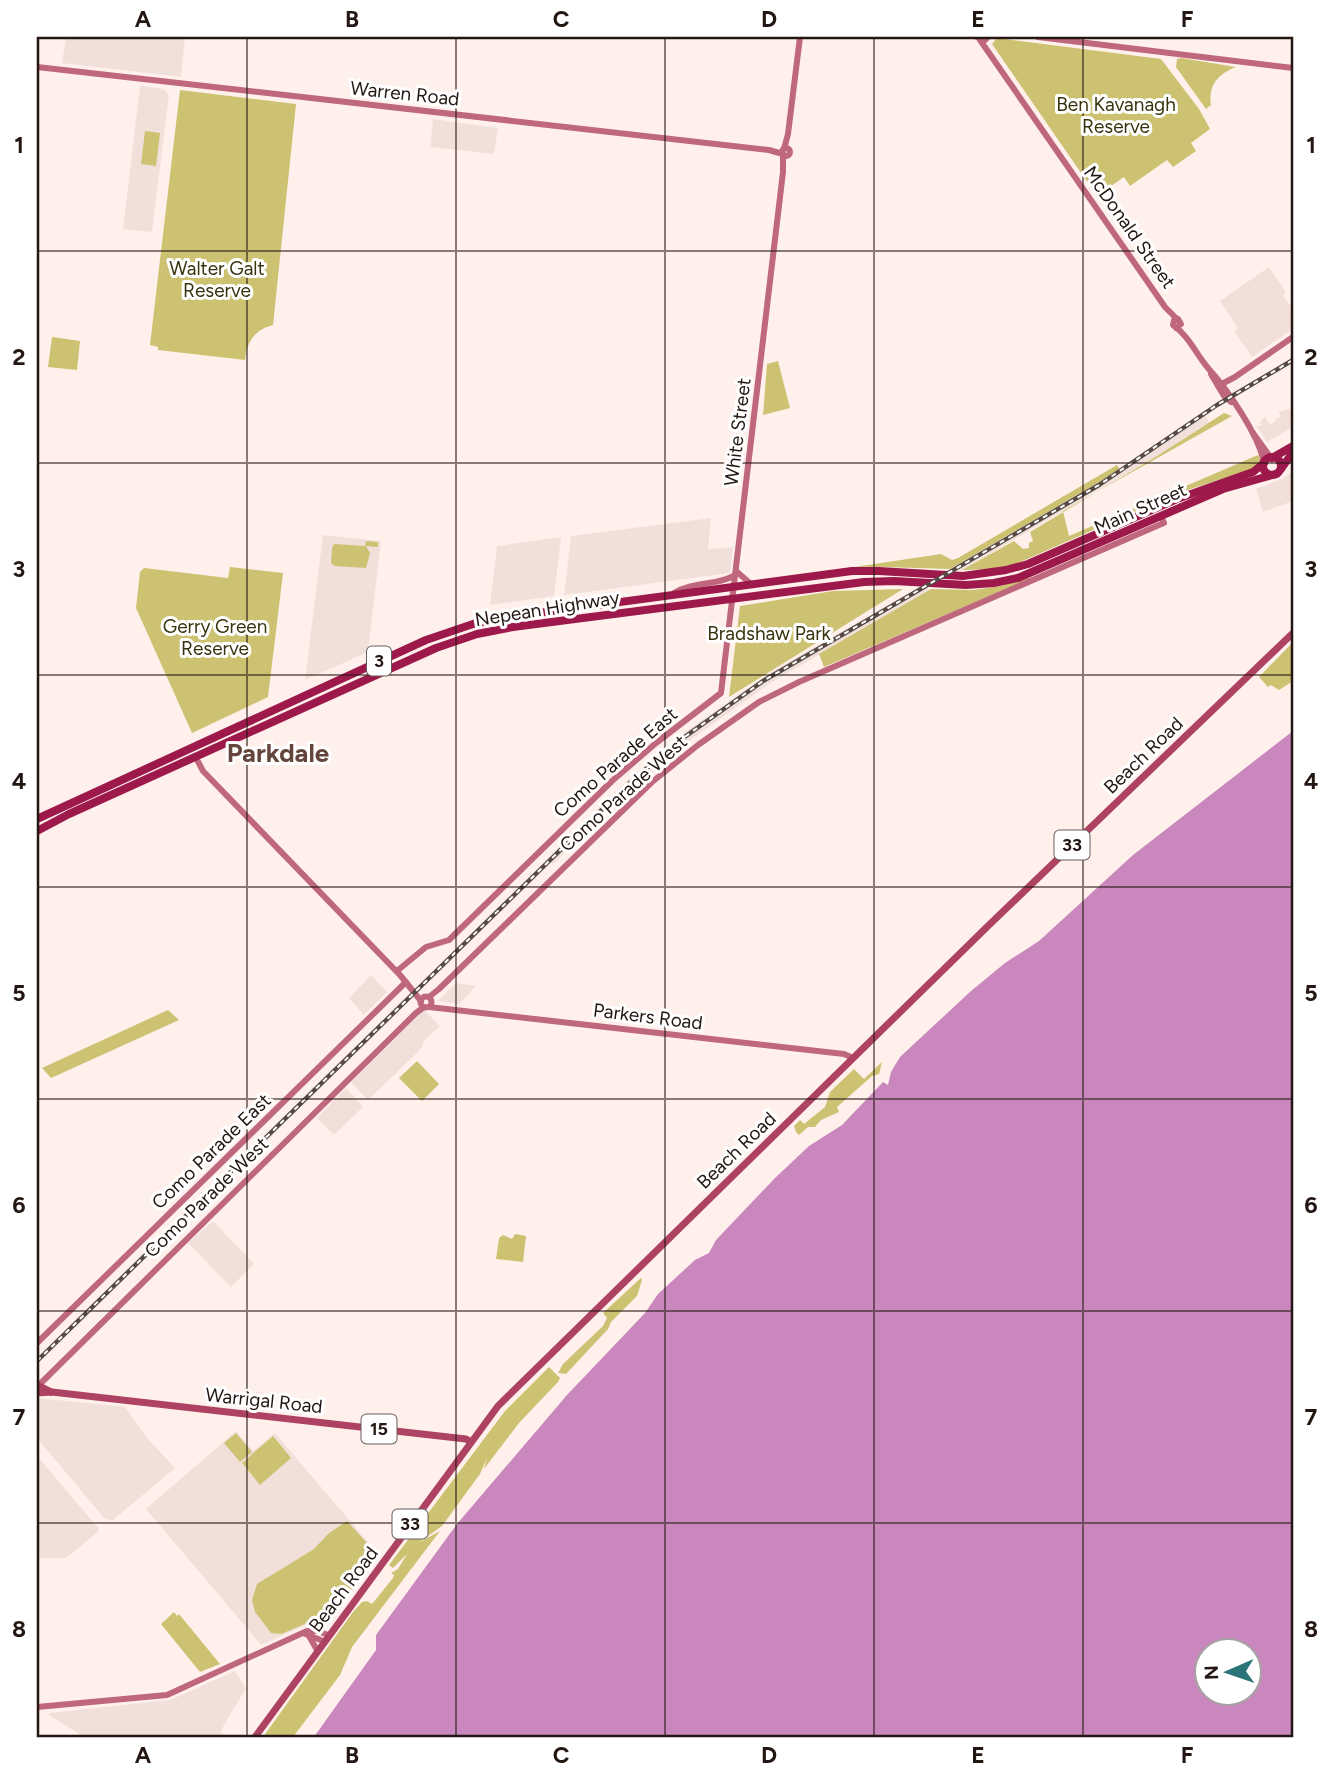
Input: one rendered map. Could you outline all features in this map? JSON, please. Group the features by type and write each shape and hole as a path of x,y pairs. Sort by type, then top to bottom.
{"highway":[{"name":"Main Street","path":"1018,578 1154,508 1253,472 1293,446"},
{"path":"1277,473 1293,452"},
{"path":"1268,460 1280,461 1281,466 1277,473 1266,472 1268,460"},
{"name":"Main Street","path":"1017,567 1160,521 1225,488 1277,473"},
{"path":"1154,508 1160,521"},
{"name":"Nepean Highway","path":"37,819 449,631 484,621 852,572 890,571 963,576 996,573 1017,567"},
{"name":"Nepean Highway","path":"37,831 195,756 446,643 493,630 864,582 966,585 1018,578"},
{"path":"697,592 698,603"},
{"path":"560,610 574,619"},
{"path":"540,612 558,621"},
{"path":"191,747 195,756"}],"main road":[{"name":"Beach Road","path":"254,1737 498,1406 1293,633"},
{"name":"Warrigal Road","path":"37,1387 52,1392 442,1436 471,1442"}],"street":[{"name":"White Street","path":"717,697 722,691 800,37"},
{"path":"1038,37 1293,68"},
{"name":"McDonald Street","path":"985,38 997,62 1233,403 1268,460"},
{"name":"Warren Road","path":"37,67 785,152"},
{"path":"1221,387 1293,337"},
{"name":"Main Street","path":"1009,591 1160,521"},
{"path":"671,595 705,582 728,579 736,573 751,585"},
{"name":"Como Parade West","path":"37,1387 47,1374 652,782 740,715 799,682 1009,591"},
{"name":"Como Parade East","path":"398,973 426,947 449,940 612,781 656,743 717,697"},
{"path":"195,756 211,780 414,991 428,1002"},
{"name":"Como Parade East","path":"37,1343 406,982"},
{"name":"Parkers Road","path":"428,1002 844,1054 853,1058"},
{"path":"37,1707 167,1695 313,1630 326,1638"},
{"path":"306,1634 317,1650"}],"shaded area":[{"path":"66,37 185,37 181,77 62,63"},
{"path":"140,86 164,89 169,95 152,232 123,229"},
{"path":"433,119 498,128 494,154 430,147"},
{"path":"1269,267 1286,292 1283,295 1293,310 1293,329 1252,357 1234,331 1238,328 1220,301"},
{"path":"1293,408 1293,427 1267,442 1256,426 1262,426 1259,422 1265,417 1270,425 1281,417 1278,412"},
{"path":"1204,412 1209,422 1157,456 962,570 950,569 1129,464"},
{"path":"1293,471 1293,501 1263,512 1256,489 1282,479"},
{"path":"711,518 708,549 733,547 730,573 564,595 571,536"},
{"path":"323,535 381,541 368,652 305,680"},
{"path":"561,537 554,596 490,605 497,546"},
{"path":"918,588 931,589 769,684 679,748 619,798 552,865 550,857 568,837 678,737 773,671"},
{"path":"1293,731 1293,1737 314,1737 376,1650 376,1635 457,1524 567,1395 645,1313 658,1294 695,1260 709,1253 716,1240 809,1146 842,1125 883,1082 888,1085 891,1072 900,1057 971,991 1005,963 1039,941 1133,855"},
{"path":"371,975 387,992 364,1015 349,998"},
{"path":"456,983 476,986 459,1004 438,1001"},
{"path":"424,1010 440,1026 424,1041 420,1050 368,1100 351,1082"},
{"path":"346,1088 363,1107 334,1135 317,1118"},
{"path":"213,1221 254,1264 231,1287 188,1243"},
{"path":"37,1398 125,1407 149,1440 175,1468 113,1520 105,1519 37,1438"},
{"path":"236,1431 253,1451 275,1433 379,1555 337,1611 261,1645 146,1509"},
{"path":"37,1456 99,1529 66,1558 37,1558"},
{"path":"235,1671 246,1688 220,1732 228,1737 84,1737 49,1715 170,1700"}],"green space":[{"name":"Ben Kavanagh Reserve","path":"997,38 1161,59 1199,109 1210,129 1191,143 1196,151 1173,167 1167,160 1130,186 1124,177 1097,196 992,44"},
{"path":"1177,59 1236,67 1216,81 1211,92 1211,105 1206,109 1176,67"},
{"name":"Walter Galt Reserve","path":"180,90 296,104 273,325 256,334 245,360 158,350 158,347 150,345"},
{"path":"145,131 160,133 156,166 141,164"},
{"path":"52,337 80,341 77,370 48,367"},
{"path":"778,361 790,408 763,415 767,364"},
{"path":"1224,413 1232,416 1097,492"},
{"path":"1258,455 1261,461 1250,470 1175,494 1018,563 996,569 962,570 1014,541 1023,549 1029,548 1029,543 1033,541 1030,532 1063,512 1069,536"},
{"path":"1117,465 1120,470 950,569 841,569 941,554 952,560 958,558"},
{"path":"366,541 378,542 378,547 366,546 370,553 366,568 335,566 331,563 334,544 365,546"},
{"name":"Gerry Green Reserve","path":"230,567 283,573 268,697 192,733 136,608 140,572 144,568 228,578"},
{"path":"1029,577 824,667 819,654 931,589 973,590 1001,586"},
{"name":"Bradshaw Park","path":"903,589 729,697 740,606 833,591"},
{"path":"1293,642 1293,681 1279,690 1271,685 1268,687 1259,677"},
{"path":"168,1010 179,1020 51,1078 42,1068"},
{"path":"417,1061 439,1084 422,1101 399,1078"},
{"path":"882,1062 879,1074 872,1076 837,1107 839,1112 821,1120 815,1127 808,1127 799,1135 796,1132 794,1126 800,1120 804,1124 825,1107 830,1092 854,1069 864,1079"},
{"path":"515,1234 526,1236 523,1262 496,1259 499,1238 503,1235 512,1239"},
{"path":"641,1278 637,1296 566,1374 558,1373 563,1364 603,1326 607,1318 603,1313"},
{"path":"549,1367 560,1378 558,1382 519,1423 484,1469 487,1458 480,1474 442,1526 418,1543 440,1531 352,1647 340,1675 293,1737 263,1737 353,1612 362,1602 372,1604 393,1578 391,1573 398,1569 407,1554 393,1568 389,1565 505,1411"},
{"path":"236,1433 252,1452 240,1462 224,1443"},
{"path":"273,1436 291,1458 260,1485 242,1463"},
{"path":"347,1521 377,1554 334,1612 281,1634 271,1633 255,1612 252,1600 257,1584 314,1549 329,1533"},
{"path":"174,1612 177,1616 179,1614 220,1664 200,1672 161,1624"}],"railway":[{"path":"37,1361 588,823 679,741 763,681 1099,485 1217,405 1293,360"}],"district":[{"name":"Parkdale","path":"278,753"}]}
